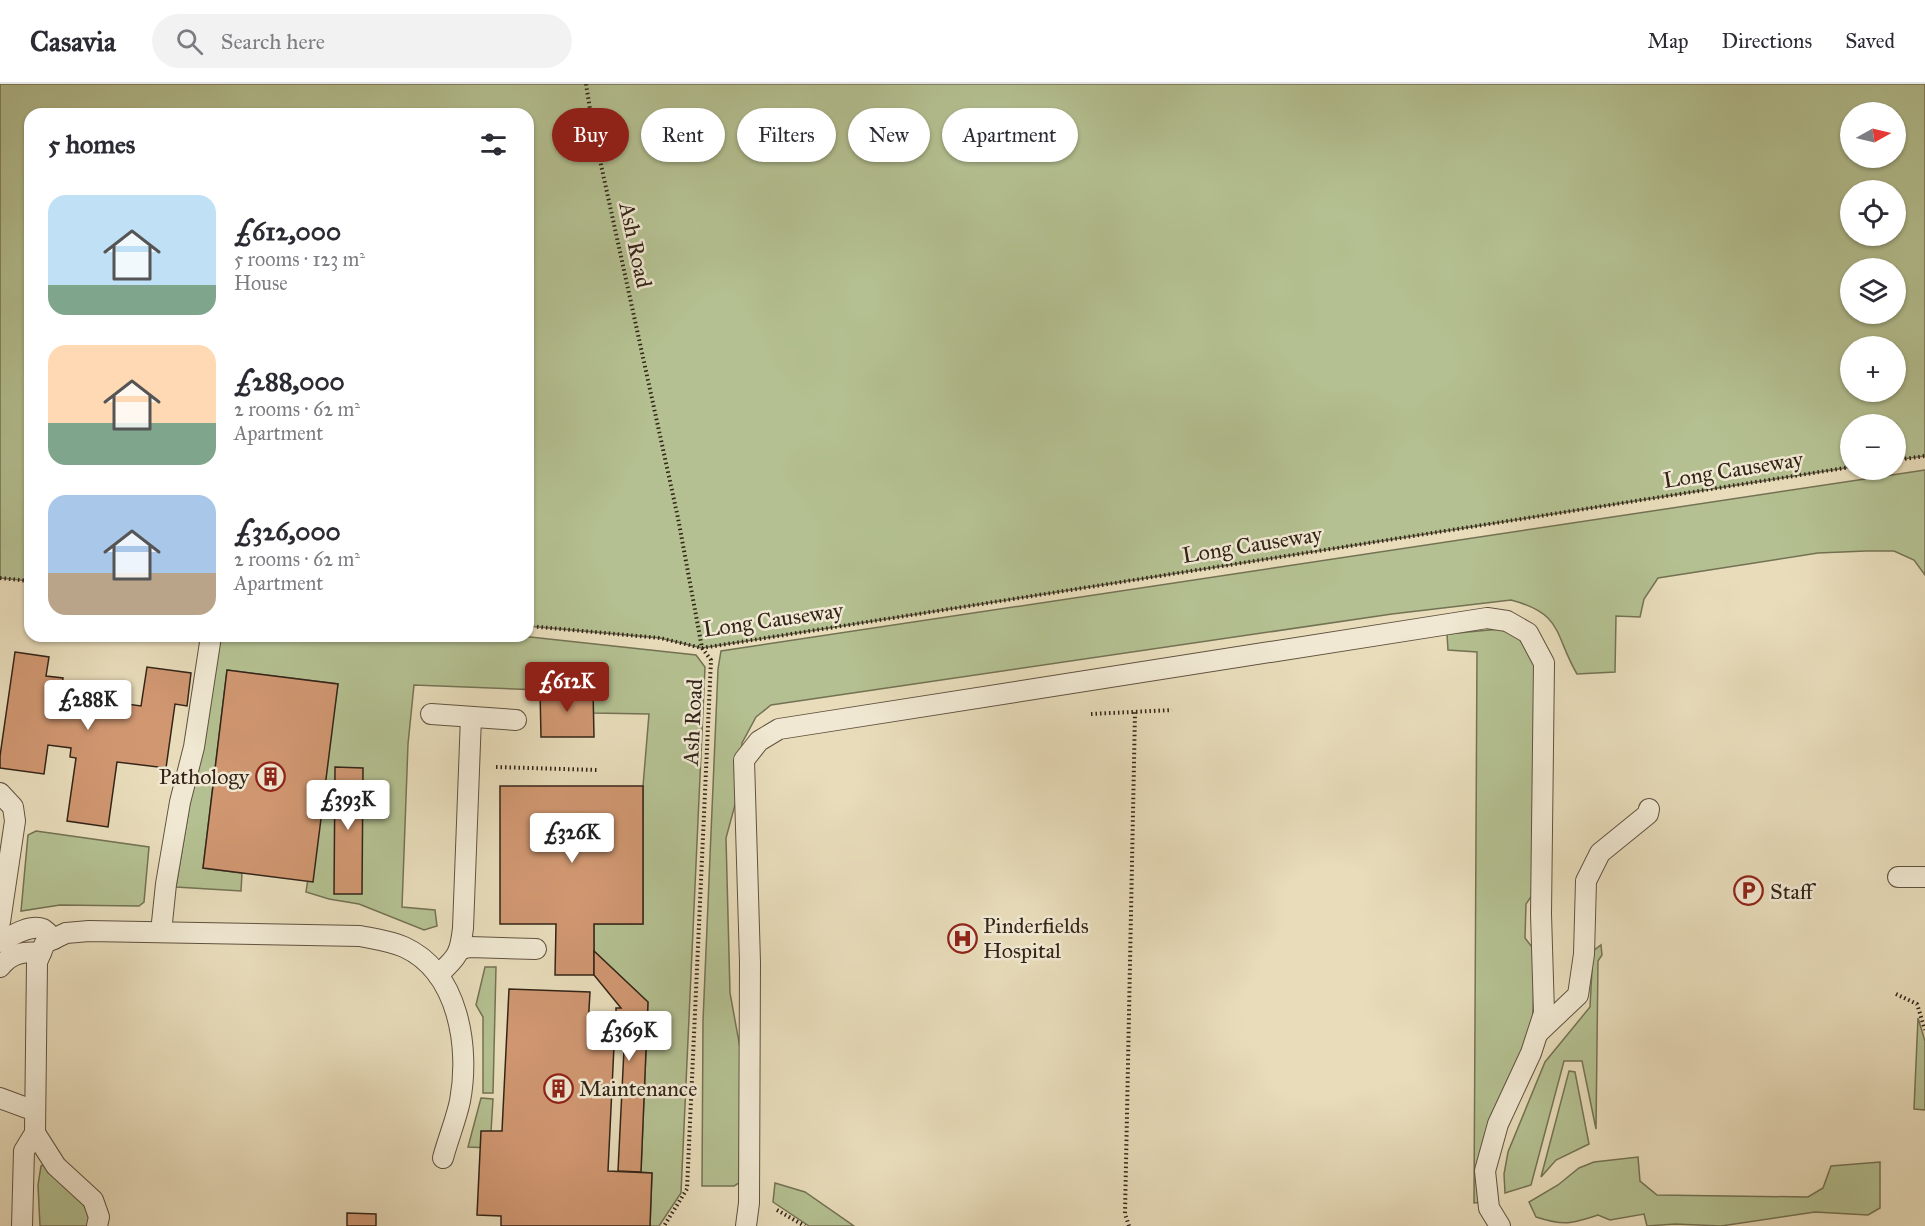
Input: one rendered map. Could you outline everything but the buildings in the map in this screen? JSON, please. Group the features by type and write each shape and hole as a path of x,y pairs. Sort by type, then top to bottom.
{"lane":[{"path":"746,1226 749,1203 750,962 744,760 759,741 779,729 1487,618 1507,621 1528,633 1545,663 1541,914 1544,1013 1531,1053 1498,1124 1485,1171 1489,1208 1500,1226"},
{"path":"161,932 166,884 180,802 194,747 210,642"},
{"path":"431,714 516,720"},
{"path":"461,949 471,717"},
{"path":"0,793 13,807 15,821 0,922"},
{"path":"1538,1034 1578,994 1584,954 1586,881 1600,854 1648,814 1649,809"},
{"path":"1898,877 1925,877"},
{"path":"0,942 33,928 43,929 48,946"},
{"path":"22,1226 24,1151 35,1133 37,962 48,946 66,933 89,931 360,936 405,947 427,962 438,975 445,984 455,1008 463,1059 460,1101 443,1158"},
{"path":"0,967 5,960 18,953 48,946"},
{"path":"438,975 461,949 469,947 536,949"},
{"path":"0,1098 35,1111"},
{"path":"35,1133 56,1166 93,1200 99,1217 97,1226"}],"path":[{"name":"Ash Road","path":"586,84 596,140 678,518 702,648 711,660 687,1189 664,1226"},
{"path":"1906,459 1925,456"},
{"name":"Long Causeway","path":"534,627 660,638 702,648 1840,469"},
{"path":"0,578 24,580"},
{"path":"1091,714 1172,710"},
{"path":"1129,1226 1125,1214 1135,712"},
{"path":"469,766 597,770"},
{"path":"1896,994 1917,1004 1925,1030"},
{"path":"774,1209 805,1226"}],"green space":[{"path":"0,84 1925,84 1925,456 1906,459 1906,414 1840,414 1840,469 702,648 660,638 534,627 534,108 24,108 24,580 0,578"},
{"path":"1925,470 1925,575 1914,560 1894,551 1866,551 1818,553 1658,578 1644,599 1640,617 1616,616 1615,672 1577,674 1549,619 1528,606 1511,600 1392,614 771,705 756,717 742,743 739,790 726,838 730,993 741,1053 739,1183 734,1186 702,1186 703,1021 718,669 721,651 1858,480 1906,480 1906,473"},
{"path":"1500,629 1525,644 1532,656 1536,671 1535,891 1526,904 1525,938 1535,951 1532,1041 1485,1202 1474,1203 1477,652 1448,650 1447,634"},
{"path":"534,637 696,655 705,667 681,1193 659,1226 650,1226 652,1173 641,1172 648,1002 594,951 594,924 643,924 643,786 649,714 593,713 593,689 540,690 414,685 408,744 402,907 435,910 437,926 424,930 359,904 306,892 338,684 227,670 203,868 242,873 241,891 176,887 212,669 219,642 534,642"},
{"path":"36,831 149,847 144,902 139,906 60,905 21,911 28,835"},
{"path":"1601,945 1602,955 1598,961 1596,1129 1582,1061 1564,1061 1531,1185 1505,1193 1504,1174 1508,1152 1545,1062 1590,1007 1593,951"},
{"path":"485,967 496,967 493,1093 483,1093 483,1017 476,1005"},
{"path":"1918,1018 1925,1041 1925,1110 1914,1109"},
{"path":"1569,1071 1575,1072 1589,1144 1556,1160 1541,1177"},
{"path":"481,1098 493,1099 490,1148 468,1147"},
{"path":"1638,1157 1640,1181 1657,1195 1808,1197 1823,1188 1831,1166 1880,1162 1880,1208 1868,1215 1815,1212 1721,1226 1675,1224 1647,1226 1644,1214 1610,1220 1598,1215 1567,1223 1536,1217 1529,1202 1558,1185 1579,1168 1594,1162"},
{"path":"46,1163 81,1201 90,1218 91,1226 40,1226 38,1185 41,1166"},
{"path":"775,1183 805,1192 854,1226 809,1226 773,1202"}],"place":[{"name":"Pathology","path":"270,776"},
{"name":"Staff","path":"1749,891"},
{"name":"Pinderfields Hospital","path":"962,938"},
{"name":"Maintenance","path":"558,1088"}]}
